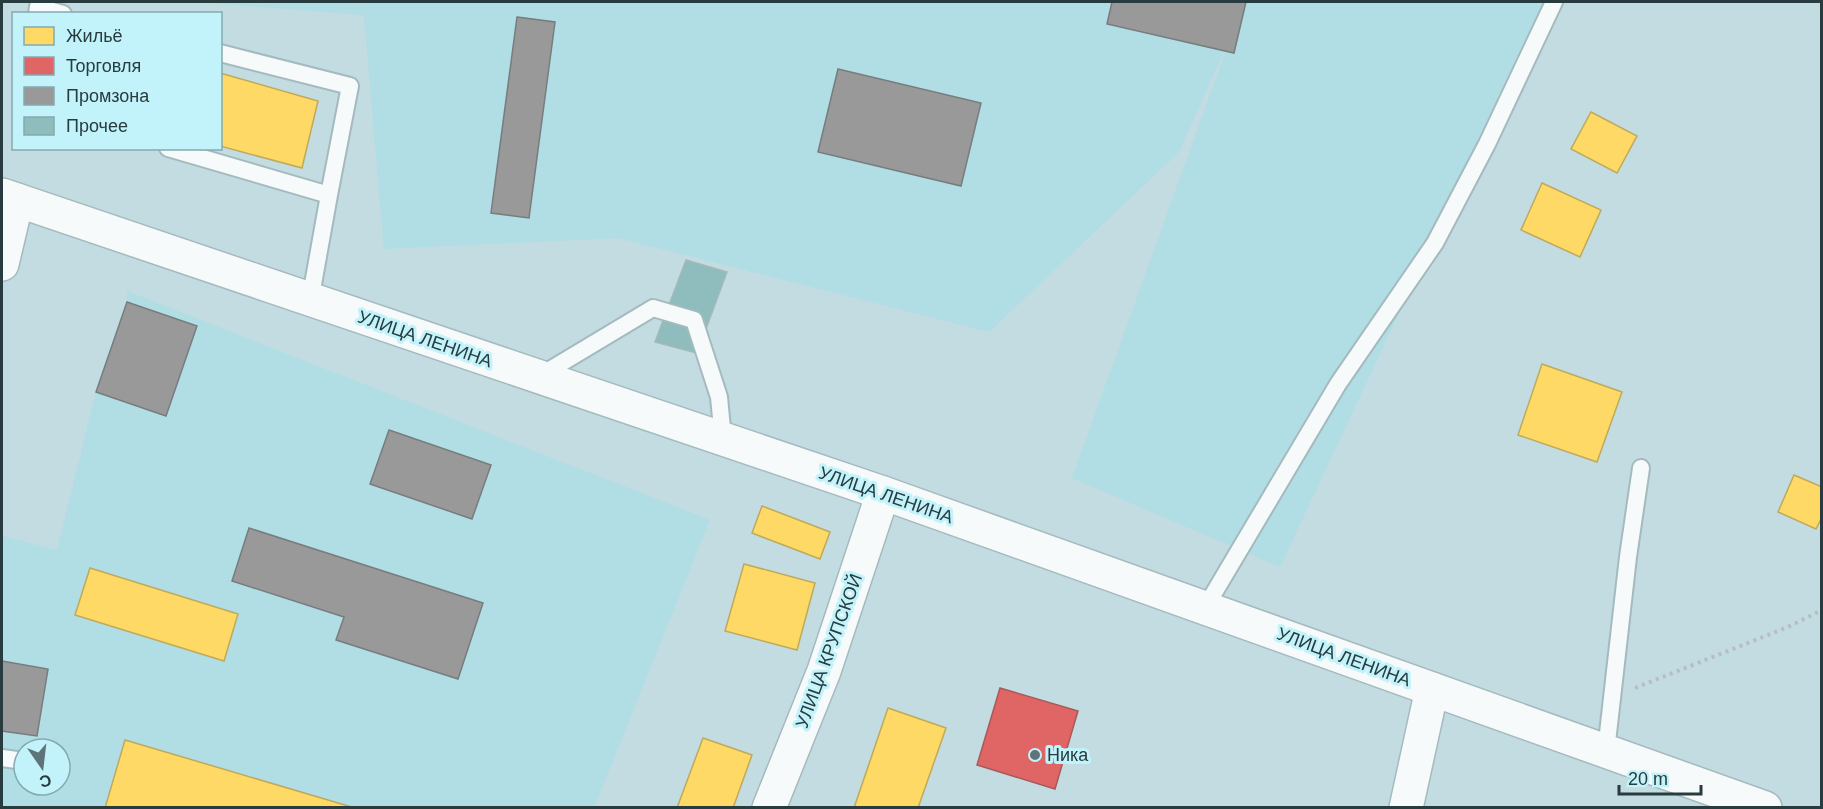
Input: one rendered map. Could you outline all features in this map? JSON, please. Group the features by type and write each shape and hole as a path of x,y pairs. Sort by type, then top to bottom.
{"main road":[{"name":"УЛИЦА ЛЕНИНА","path":"9,198 883,493 1765,807"},
{"path":"2,264 9,198"},
{"name":"УЛИЦА КРУПСКОЙ","path":"770,807 824,670 883,493"},
{"path":"1406,807 1432,689"}],"lane":[{"path":"1205,608 1338,384 1435,243 1487,144 1554,2"},
{"path":"37,12 38,7 56,12"},
{"path":"222,54 350,86 310,301"},
{"path":"175,150 328,195"},
{"path":"538,377 653,308 694,320 719,397 723,439"},
{"path":"1606,751 1628,557 1641,468"}],"path":[{"path":"1612,697 1788,627 1821,610"}],"shaded area":[{"path":"197,2 1545,2 1280,567 1072,478 1231,36 1179,152 989,332 618,238 384,249 364,15"},
{"path":"127,291 710,520 594,808 2,807 2,536 57,550 96,392 127,303"}],"building: Жильё":[{"path":"222,74 318,101 302,168 222,147"},
{"path":"1591,112 1637,136 1617,173 1571,149"},
{"path":"1542,183 1601,210 1580,257 1521,230"},
{"path":"1542,364 1622,392 1597,462 1518,435"},
{"path":"1794,475 1822,487 1822,517 1816,529 1778,512"},
{"path":"762,506 830,532 820,559 752,533"},
{"path":"744,564 815,583 797,650 725,631"},
{"path":"90,568 238,614 224,661 75,615"},
{"path":"888,708 946,728 918,808 854,808"},
{"path":"703,738 752,755 733,808 677,808"},
{"path":"125,740 355,808 105,808"}],"building: Торговля":[{"path":"1000,688 1078,711 1055,789 977,765"}],"building: Промзона":[{"path":"1112,2 1246,2 1234,53 1107,24"},
{"path":"517,17 555,22 529,218 491,213"},
{"path":"838,69 981,103 961,186 818,152"},
{"path":"127,302 197,326 166,416 96,392"},
{"path":"389,430 491,465 472,519 370,484"},
{"path":"249,528 483,603 458,679 336,640 344,617 232,581"},
{"path":"2,661 48,669 37,736 2,731"}],"building: Прочее":[{"path":"686,260 727,272 697,353 655,342"}],"place":[{"name":"Ника","path":"1035,755"}]}
